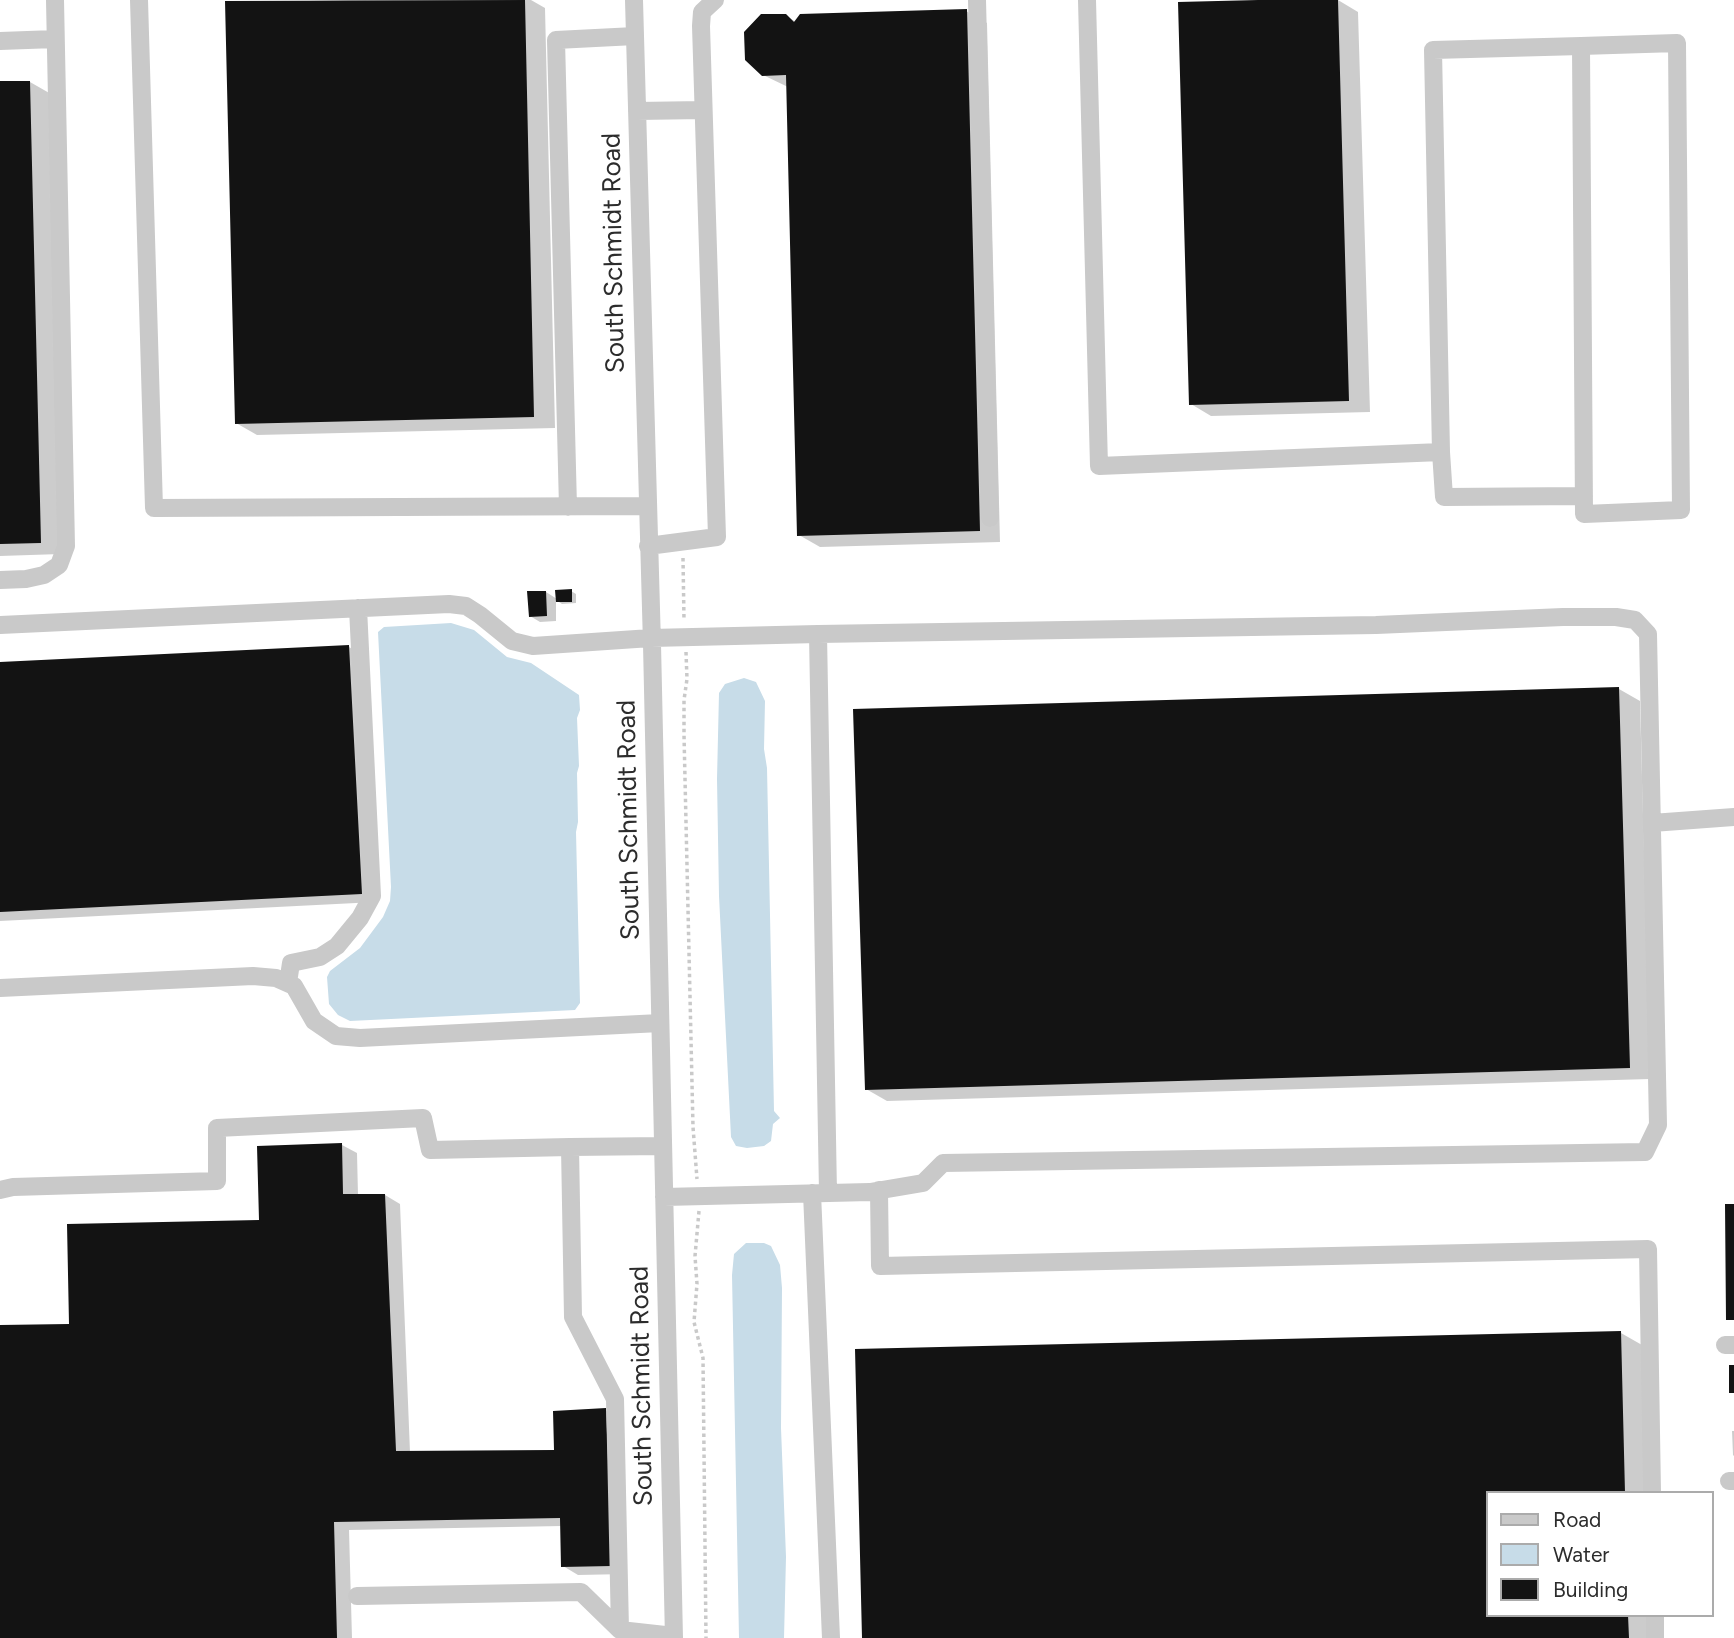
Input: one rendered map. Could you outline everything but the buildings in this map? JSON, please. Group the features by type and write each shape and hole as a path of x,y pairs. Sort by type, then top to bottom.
{"street":[{"path":"0,580 44,575 59,565 66,546 55,0"},
{"path":"139,0 154,509 646,506"},
{"name":"South Schmidt Road","path":"634,0 674,1637"},
{"path":"648,546 717,537 701,26 702,12 715,0"},
{"path":"977,0 989,518"},
{"path":"1087,0 1099,466 1441,452"},
{"path":"568,507 556,40 635,37"},
{"path":"0,41 55,39"},
{"path":"1581,46 1584,496 1584,514 1681,510 1677,43 1433,50 1444,497 1584,496"},
{"path":"637,111 704,110"},
{"path":"0,625 449,604 466,606 512,641 533,646 651,638 1362,625 1563,617 1616,617 1635,620 1648,634 1658,1125 1645,1152 943,1163 923,1183 879,1191 664,1197"},
{"path":"288,983 291,963 320,957 337,946 360,918 372,897 358,608"},
{"path":"818,634 820,1193 831,1638"},
{"path":"1652,823 1734,817"},
{"path":"0,988 253,976 276,978 294,986 314,1021 336,1036 360,1038 660,1023"},
{"path":"0,1190 13,1187 217,1181 217,1128 423,1118 430,1150 663,1146"},
{"path":"570,1147 573,1317 615,1399 620,1630"},
{"path":"879,1191 880,1266 1648,1249 1652,1491"},
{"path":"357,1597 581,1592 620,1630 674,1637"},
{"path":"1655,1617 1655,1638"}],"path":[{"path":"683,552 692,1115 698,1196 695,1322 703,1358 706,1638"}],"water":[{"path":"451,623 474,630 507,657 531,663 579,695 576,832 580,1003 575,1010 350,1021 338,1015 329,1004 327,977 330,971 360,948 383,917 390,901 378,632 384,627"},
{"path":"744,678 756,682 765,701 774,1111 780,1118 773,1124 771,1141 764,1146 747,1148 736,1146 731,1137 719,896 717,779 719,693 725,684"},
{"path":"746,1243 764,1243 771,1246 780,1265 781,1428 786,1557 784,1638 739,1638 732,1275 734,1254"}]}
